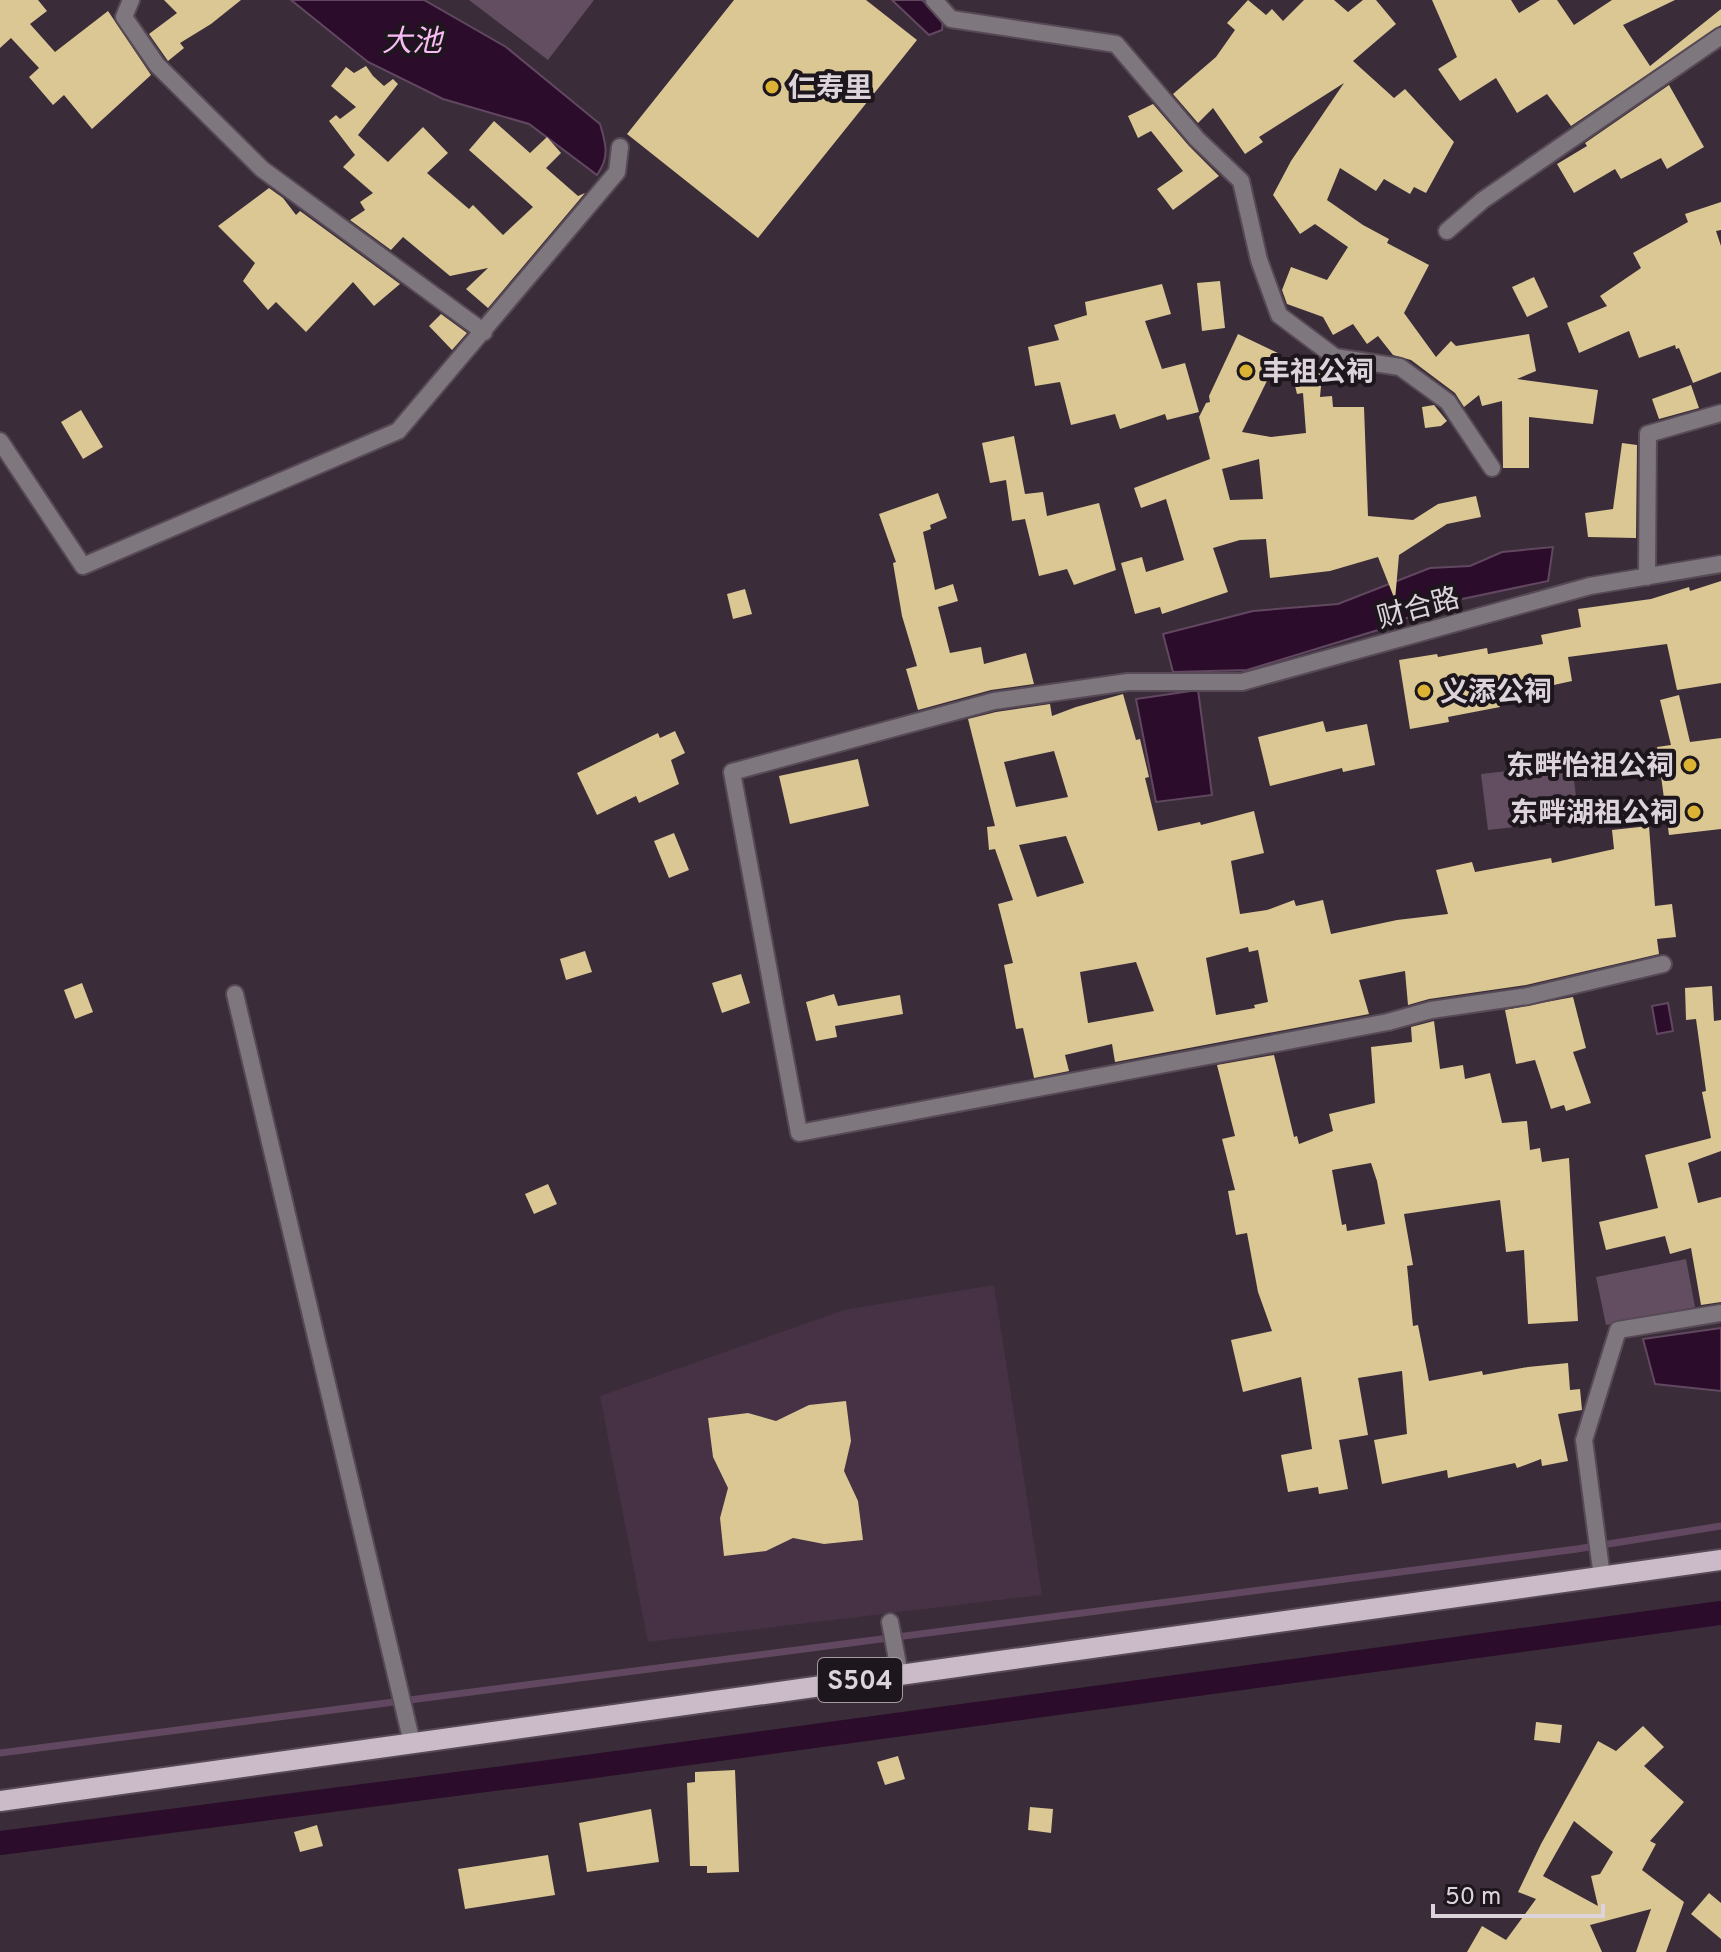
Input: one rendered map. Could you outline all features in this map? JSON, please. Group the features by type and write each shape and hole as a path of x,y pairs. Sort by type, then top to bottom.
{"main road":[{"name":"S504","path":"0,1801 900,1675 1601,1569 1721,1560"}],"street":[{"path":"131,0 124,17 157,65 262,169 484,332"},
{"path":"934,0 951,19 1116,44 1197,139 1241,181 1259,260 1279,315 1335,357 1400,367 1448,402 1492,468"},
{"path":"1447,231 1483,200 1721,36"},
{"path":"0,441 83,566 398,431 617,172 620,147"},
{"path":"1647,577 1648,434 1721,413"},
{"name":"财合路","path":"1663,964 1528,996 1431,1010 1388,1022 799,1133 732,772 994,701 1128,682 1242,682 1590,586 1721,564"},
{"path":"235,994 412,1743"},
{"path":"1601,1569 1584,1440 1618,1330 1721,1313"},
{"path":"890,1622 900,1675"}],"shaded area":[{"path":"469,0 594,0 548,60"},
{"path":"1572,764 1579,820 1488,830 1481,774"},
{"path":"1686,1259 1695,1307 1606,1325 1596,1277"},
{"path":"994,1285 1042,1595 648,1642 600,1396 844,1310"}],"water":[{"name":"大池","path":"291,0 424,0 506,47 600,124 606,150 601,168 597,175 529,124 443,99 368,62"},
{"path":"892,0 922,0 943,19 942,30 929,35"},
{"path":"1553,547 1548,581 1443,603 1378,630 1247,670 1173,672 1163,634 1253,611 1338,604 1430,568 1470,566 1502,552"},
{"path":"1198,690 1212,795 1156,802 1136,699"},
{"path":"1668,1003 1673,1031 1657,1034 1652,1006"},
{"path":"1721,1328 1721,1391 1655,1384 1643,1339"}],"building":[{"path":"0,0 38,0 47,11 30,24 55,52 108,11 151,75 92,129 64,95 53,105 29,77 39,68 11,38 0,48"},
{"path":"164,0 241,0 180,43 184,48 168,61 149,34 177,13"},
{"name":"仁寿里","path":"734,0 866,0 917,40 758,238 627,134"},
{"path":"1248,0 1266,15 1272,9 1283,21 1304,0 1334,0 1348,12 1363,0 1376,0 1396,24 1353,61 1394,98 1405,89 1454,142 1426,193 1414,187 1410,194 1384,179 1376,191 1340,168 1327,200 1389,239 1387,243 1429,265 1404,313 1436,357 1451,341 1456,346 1529,334 1536,371 1517,379 1598,390 1593,424 1529,417 1529,468 1503,468 1502,401 1482,406 1479,395 1464,407 1455,393 1411,360 1393,355 1378,336 1367,344 1353,324 1333,335 1323,317 1287,304 1282,290 1291,267 1327,280 1348,247 1315,224 1300,234 1273,195 1291,161 1344,83 1259,137 1263,142 1245,154 1213,108 1198,123 1173,94 1216,57 1235,30 1227,23"},
{"path":"1432,0 1511,0 1519,13 1540,0 1557,0 1574,25 1612,0 1675,0 1623,25 1650,66 1721,9 1721,25 1571,126 1547,94 1517,113 1496,78 1460,101 1438,69 1457,57"},
{"path":"366,66 384,86 393,79 398,84 358,135 388,162 423,127 448,153 427,173 469,209 473,205 503,235 533,207 469,150 494,121 530,153 547,137 561,153 546,168 578,196 585,193 488,308 466,289 488,268 450,276 403,237 391,250 350,220 365,210 360,202 373,193 343,167 355,155 329,121 336,115 340,119 356,107 331,86 346,67 354,73"},
{"path":"1669,85 1704,147 1667,169 1661,158 1621,179 1615,169 1574,193 1557,164 1587,146 1585,143"},
{"path":"1153,104 1219,176 1173,210 1157,189 1183,171 1151,131 1138,138 1128,116"},
{"path":"269,188 283,198 296,215 300,211 400,284 374,306 353,282 306,332 276,302 268,310 243,281 255,263 218,226"},
{"path":"1721,202 1721,230 1716,231 1721,246 1721,372 1693,383 1679,348 1676,349 1675,345 1639,358 1629,331 1579,353 1567,323 1607,306 1600,296 1641,268 1633,253 1688,222 1685,214"},
{"path":"1534,277 1548,307 1527,317 1512,287"},
{"path":"1220,281 1225,328 1202,331 1197,283"},
{"path":"1162,284 1171,314 1145,321 1162,369 1185,363 1199,412 1167,420 1165,414 1120,429 1115,414 1071,425 1060,382 1035,386 1028,347 1059,340 1054,325 1087,315 1085,302"},
{"path":"441,314 467,333 452,350 429,326"},
{"path":"1238,334 1280,354 1242,432 1271,437 1306,433 1303,393 1297,394 1289,361 1314,355 1322,375 1320,397 1332,396 1333,407 1364,407 1368,516 1413,520 1438,504 1476,496 1481,517 1447,524 1399,555 1395,600 1378,557 1330,571 1270,578 1266,539 1240,540 1213,548 1228,592 1162,614 1160,607 1135,614 1121,563 1142,557 1146,572 1184,560 1166,499 1141,508 1134,488 1210,459 1199,417 1206,403 1210,402 1209,396","holes":["1259,459 1263,499 1230,500 1222,469"]},
{"path":"1691,385 1699,408 1659,419 1652,399"},
{"path":"1434,405 1447,421 1441,426 1425,428 1422,407"},
{"path":"81,410 103,447 83,459 61,422"},
{"path":"1014,436 1025,494 1043,492 1047,516 1099,503 1116,570 1074,585 1067,569 1039,576 1025,519 1012,521 1006,480 990,483 982,443"},
{"path":"1622,443 1637,445 1636,538 1588,537 1585,513 1613,509"},
{"path":"938,493 947,518 930,525 931,529 923,532 935,590 953,584 958,601 938,607 950,653 981,647 984,664 1026,653 1034,684 991,690 918,710 906,669 917,666 902,616 893,563 896,562 879,514"},
{"path":"1721,581 1721,683 1677,690 1667,644 1568,657 1572,681 1498,697 1500,707 1448,717 1449,722 1410,729 1399,660 1487,648 1488,654 1543,644 1541,635 1581,627 1578,609 1651,599"},
{"path":"745,589 752,614 733,619 727,594"},
{"path":"1123,694 1136,740 1140,739 1149,777 1145,778 1158,831 1200,822 1201,825 1254,811 1264,853 1231,861 1240,914 1267,910 1294,900 1296,906 1323,900 1331,934 1397,920 1448,914 1436,870 1472,862 1475,872 1551,858 1552,863 1614,849 1612,830 1649,826 1655,906 1672,904 1676,937 1657,939 1659,954 1526,985 1429,999 1408,1005 1405,971 1359,980 1369,1014 1115,1062 1112,1044 1065,1055 1069,1071 1034,1078 1023,1028 1016,1029 1004,965 1013,963 998,904 1013,900 995,849 989,850 987,827 995,826 968,719 1050,704 1052,716","holes":["1054,751 1068,797 1016,807 1004,762","1066,836 1084,883 1037,897 1019,845","1248,947 1249,952 1258,950 1268,1002 1254,1005 1255,1008 1216,1015 1206,958","1136,962 1154,1011 1088,1023 1080,972"]},
{"path":"1679,695 1690,742 1721,738 1721,829 1669,835 1657,747 1671,745 1660,700"},
{"path":"1323,721 1326,732 1367,724 1375,765 1343,772 1342,768 1270,786 1258,737"},
{"path":"675,731 685,753 671,760 679,784 639,803 636,796 597,815 577,773 658,733 660,738"},
{"path":"858,759 869,806 790,824 779,776"},
{"path":"674,833 689,870 669,878 654,841"},
{"path":"585,951 592,972 566,980 560,959"},
{"path":"741,974 750,1003 722,1013 712,983"},
{"path":"82,983 93,1012 75,1019 64,990"},
{"path":"1712,986 1714,1021 1721,1020 1721,1151 1688,1163 1698,1203 1721,1197 1721,1302 1701,1305 1691,1248 1670,1254 1665,1236 1606,1250 1599,1222 1658,1208 1645,1155 1711,1138 1702,1092 1706,1091 1696,1019 1686,1020 1685,988"},
{"path":"834,994 838,1006 900,995 903,1014 835,1026 837,1037 816,1041 806,1002"},
{"path":"1573,997 1586,1048 1573,1052 1591,1103 1566,1111 1564,1105 1551,1109 1535,1060 1516,1064 1505,1010"},
{"path":"1434,1021 1440,1069 1463,1065 1465,1079 1490,1073 1502,1123 1527,1121 1530,1150 1540,1148 1542,1162 1569,1158 1578,1321 1528,1324 1524,1250 1506,1252 1500,1200 1404,1214 1413,1265 1407,1266 1413,1326 1418,1325 1429,1381 1482,1371 1483,1375 1568,1363 1570,1390 1580,1389 1582,1410 1558,1414 1568,1461 1542,1466 1541,1459 1517,1468 1515,1463 1448,1478 1447,1470 1382,1484 1374,1440 1407,1434 1402,1371 1358,1378 1368,1435 1339,1440 1348,1489 1319,1494 1318,1487 1288,1492 1281,1455 1312,1449 1301,1377 1243,1392 1231,1340 1272,1331 1258,1292 1247,1233 1236,1235 1228,1191 1235,1190 1222,1139 1235,1136 1217,1065 1274,1055 1294,1137 1297,1136 1299,1144 1333,1131 1329,1114 1375,1103 1371,1047 1412,1042 1411,1027","holes":["1371,1163 1385,1224 1347,1231 1346,1224 1342,1225 1332,1170"]},
{"path":"548,1184 557,1204 534,1214 525,1194"},
{"path":"846,1401 851,1441 844,1471 858,1501 863,1540 824,1544 793,1538 766,1551 724,1556 720,1518 728,1488 713,1457 708,1418 748,1413 776,1421 809,1405"},
{"path":"1536,1722 1562,1725 1560,1743 1534,1740"},
{"path":"1643,1726 1664,1747 1644,1766 1684,1802 1650,1841 1656,1844 1642,1870 1684,1902 1666,1952 1636,1952 1651,1909 1590,1925 1602,1952 1467,1952 1482,1926 1506,1940 1536,1899 1518,1892 1598,1741 1616,1751","holes":["1574,1821 1613,1852 1600,1874 1591,1876 1598,1906 1543,1876"]},
{"path":"898,1756 905,1779 885,1785 877,1762"},
{"path":"735,1770 739,1872 707,1873 707,1866 690,1866 687,1783 695,1782 695,1772"},
{"path":"1030,1807 1053,1809 1051,1833 1028,1830"},
{"path":"651,1809 659,1862 587,1872 579,1823"},
{"path":"317,1825 323,1846 300,1852 294,1832"},
{"path":"548,1855 555,1895 465,1909 458,1869"},
{"path":"1709,1893 1721,1903 1721,1939 1691,1914"}],"waterway":[{"path":"0,1753 1577,1549 1721,1526"},
{"path":"0,1843 572,1769 1721,1613"}],"place":[{"name":"仁寿里","path":"772,87"},
{"name":"丰祖公祠","path":"1246,371"},
{"name":"义添公祠","path":"1424,691"},
{"name":"东畔怡祖公祠","path":"1690,765"},
{"name":"东畔湖祖公祠","path":"1694,812"}]}
